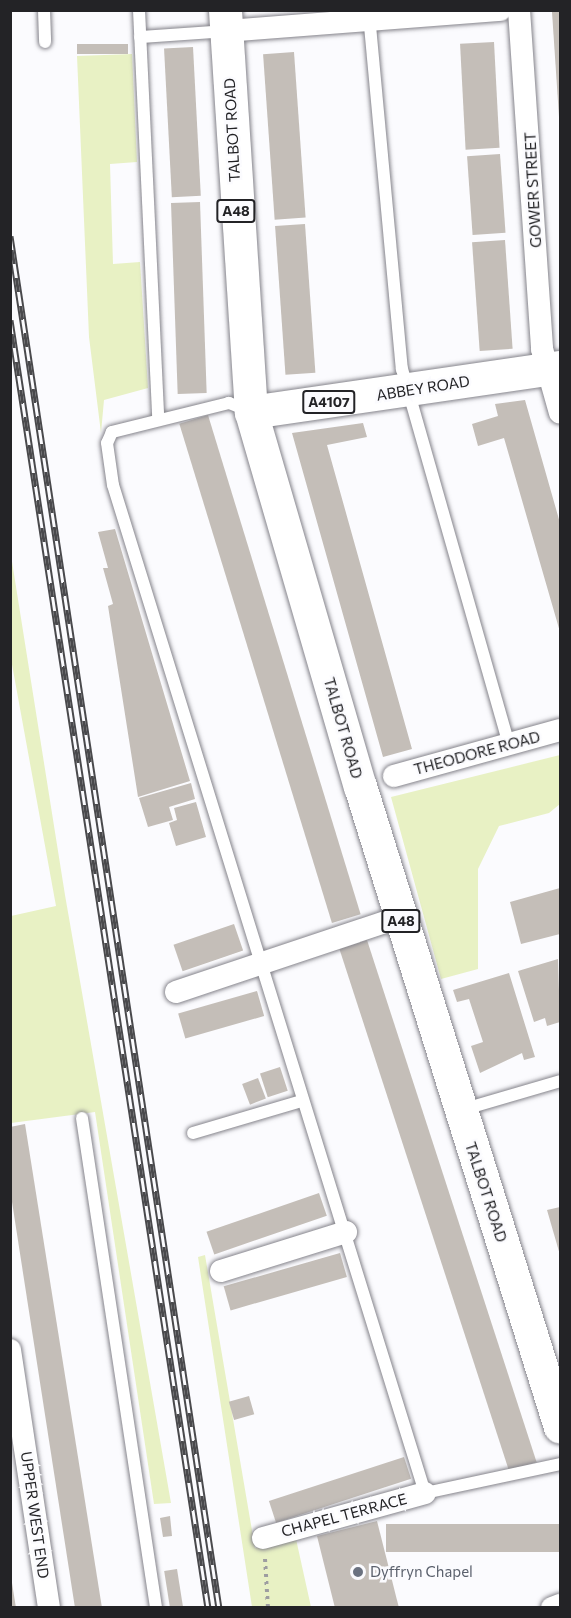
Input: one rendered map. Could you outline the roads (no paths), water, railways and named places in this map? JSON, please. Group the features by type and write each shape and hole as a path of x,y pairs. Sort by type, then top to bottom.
{"main road":[{"name":"TALBOT ROAD","path":"225,21 251,412 400,917 561,1427"},
{"name":"ABBEY ROAD","path":"251,412 553,368"}],"street":[{"path":"225,21 500,10"},
{"name":"GOWER STREET","path":"519,10 553,368 561,413"},
{"name":"THEODORE ROAD","path":"394,776 561,730"},
{"path":"176,992 400,917"},
{"path":"221,1271 346,1232"},
{"name":"UPPER WEST END","path":"10,1350 49,1608"},
{"name":"CHAPEL TERRACE","path":"263,1538 425,1493"},
{"path":"552,1608 561,1605"}],"lane":[{"path":"44,10 45,42"},
{"path":"139,10 158,418"},
{"path":"369,16 406,390 509,745"},
{"path":"140,37 225,21"},
{"path":"251,412 229,403 158,418 108,436 113,485 425,1493 561,1464"},
{"path":"460,1110 561,1081"},
{"path":"193,1133 302,1101"},
{"path":"82,1118 156,1608"}],"railway":[{"path":"10,236 219,1608"},
{"path":"10,320 208,1608"}],"place":[{"name":"Dyffryn Chapel","path":"358,1572"}]}
